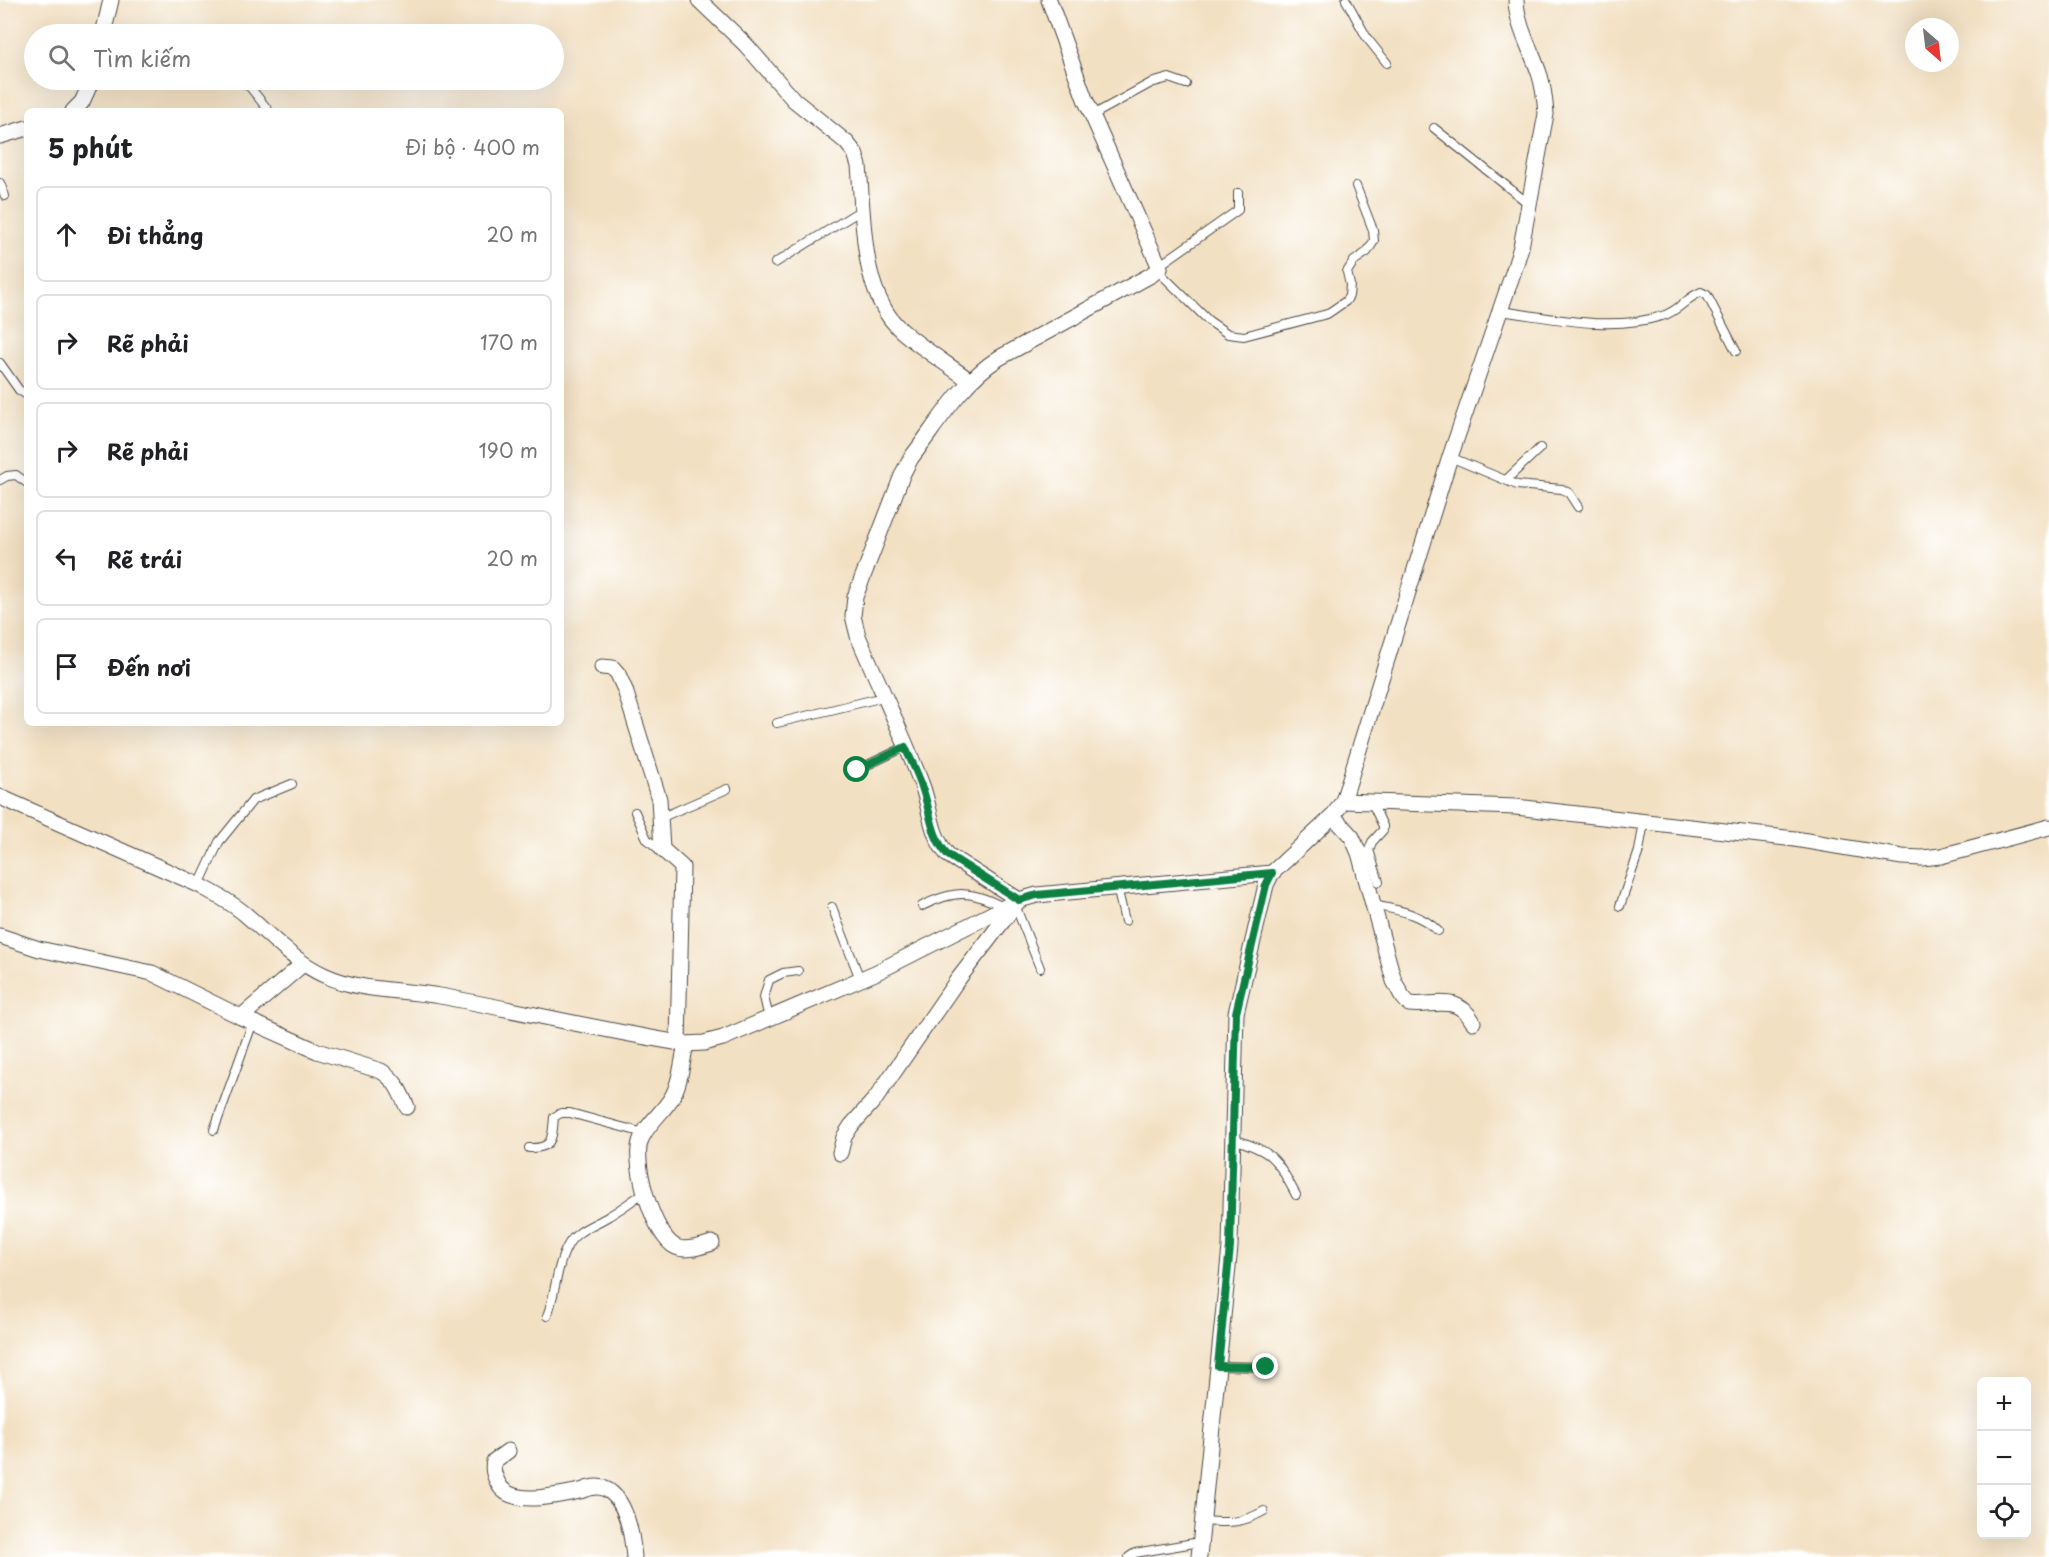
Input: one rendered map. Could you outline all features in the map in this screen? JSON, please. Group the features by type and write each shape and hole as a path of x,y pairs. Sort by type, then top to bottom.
{"street":[{"path":"105,24 111,0"},
{"path":"699,0 745,44 795,100 846,142 855,153 859,166 869,272 876,294 886,313 902,331 969,380"},
{"path":"1012,904 948,855 940,846 934,834 923,788 858,636 854,616 855,597 903,473 969,380 999,358 1159,268 1091,116 1050,0"},
{"path":"1199,1550 1230,1247 1236,1013 1266,885 1272,873 1333,816 1343,801 1450,457 1521,247 1546,114 1545,95 1540,75 1521,29 1516,0"},
{"path":"76,108 82,102 87,90"},
{"path":"0,136 24,129"},
{"path":"602,667 613,668 618,674 659,799 660,844 666,854 679,862 683,872 682,1043 677,1084 673,1095 640,1141 638,1151 643,1192 646,1203 668,1240 675,1247 684,1250 712,1243"},
{"path":"0,797 199,885 243,912 303,964 324,975 363,987 437,996 682,1043 704,1043 723,1038 860,979 1012,904 1037,895 1272,873"},
{"path":"1343,801 1516,807 1795,838 1902,857 1922,858 1941,856 2049,827"},
{"path":"1333,816 1352,837 1394,981 1402,996 1409,1004 1452,1003 1458,1005 1470,1015 1473,1022"},
{"path":"840,1153 844,1137 851,1126 882,1090 917,1036 1012,904"},
{"path":"0,936 39,949 152,973 317,1051 381,1071 391,1077 398,1086 407,1107"},
{"path":"247,1019 303,964"},
{"path":"508,1451 494,1461 492,1469 500,1489 515,1497 538,1498 600,1486 611,1492 624,1512 634,1557"}],"lane":[{"path":"1346,0 1367,38 1387,63"},
{"path":"1091,116 1151,82 1170,78 1186,84"},
{"path":"252,90 266,108"},
{"path":"1434,128 1529,204"},
{"path":"0,183 5,196"},
{"path":"1238,193 1238,210 1159,268 1209,321 1228,334 1244,336 1326,314 1349,296 1350,285 1347,272 1354,261 1367,252 1374,241 1373,230 1356,186"},
{"path":"775,263 863,209"},
{"path":"1500,311 1599,325 1625,324 1665,316 1701,292 1707,295 1736,351"},
{"path":"0,363 19,390 24,393"},
{"path":"1506,480 1540,448"},
{"path":"1450,457 1506,480 1527,486 1562,489 1569,493 1578,507"},
{"path":"0,480 16,475 24,481"},
{"path":"777,723 884,697"},
{"path":"857,770 905,747"},
{"path":"199,885 219,842 253,800 292,784"},
{"path":"660,818 727,789"},
{"path":"1371,802 1383,826 1383,830 1372,842 1369,850 1379,882"},
{"path":"635,812 647,839 659,851 666,854"},
{"path":"1620,906 1639,850 1644,822"},
{"path":"1117,887 1125,921"},
{"path":"922,906 941,897 962,893 1012,904 1040,968"},
{"path":"1373,905 1400,910 1428,921 1438,932"},
{"path":"832,907 860,979"},
{"path":"769,1018 764,997 769,980 783,973 798,971"},
{"path":"214,1130 247,1019"},
{"path":"529,1148 544,1147 548,1144 553,1134 554,1117 561,1113 570,1113 645,1133"},
{"path":"1233,1139 1260,1148 1272,1157 1296,1195"},
{"path":"547,1316 554,1300 561,1263 575,1235 610,1216 643,1192"},
{"path":"1218,1366 1266,1367"},
{"path":"1202,1521 1233,1523 1245,1521 1264,1511"},
{"path":"1129,1557 1135,1553 1199,1550"}],"route":[{"path":"857,770 905,747 923,788 934,834 940,846 948,855 1019,900 1037,895 1272,873 1266,885 1236,1013 1231,1228 1218,1366 1266,1367"}]}
